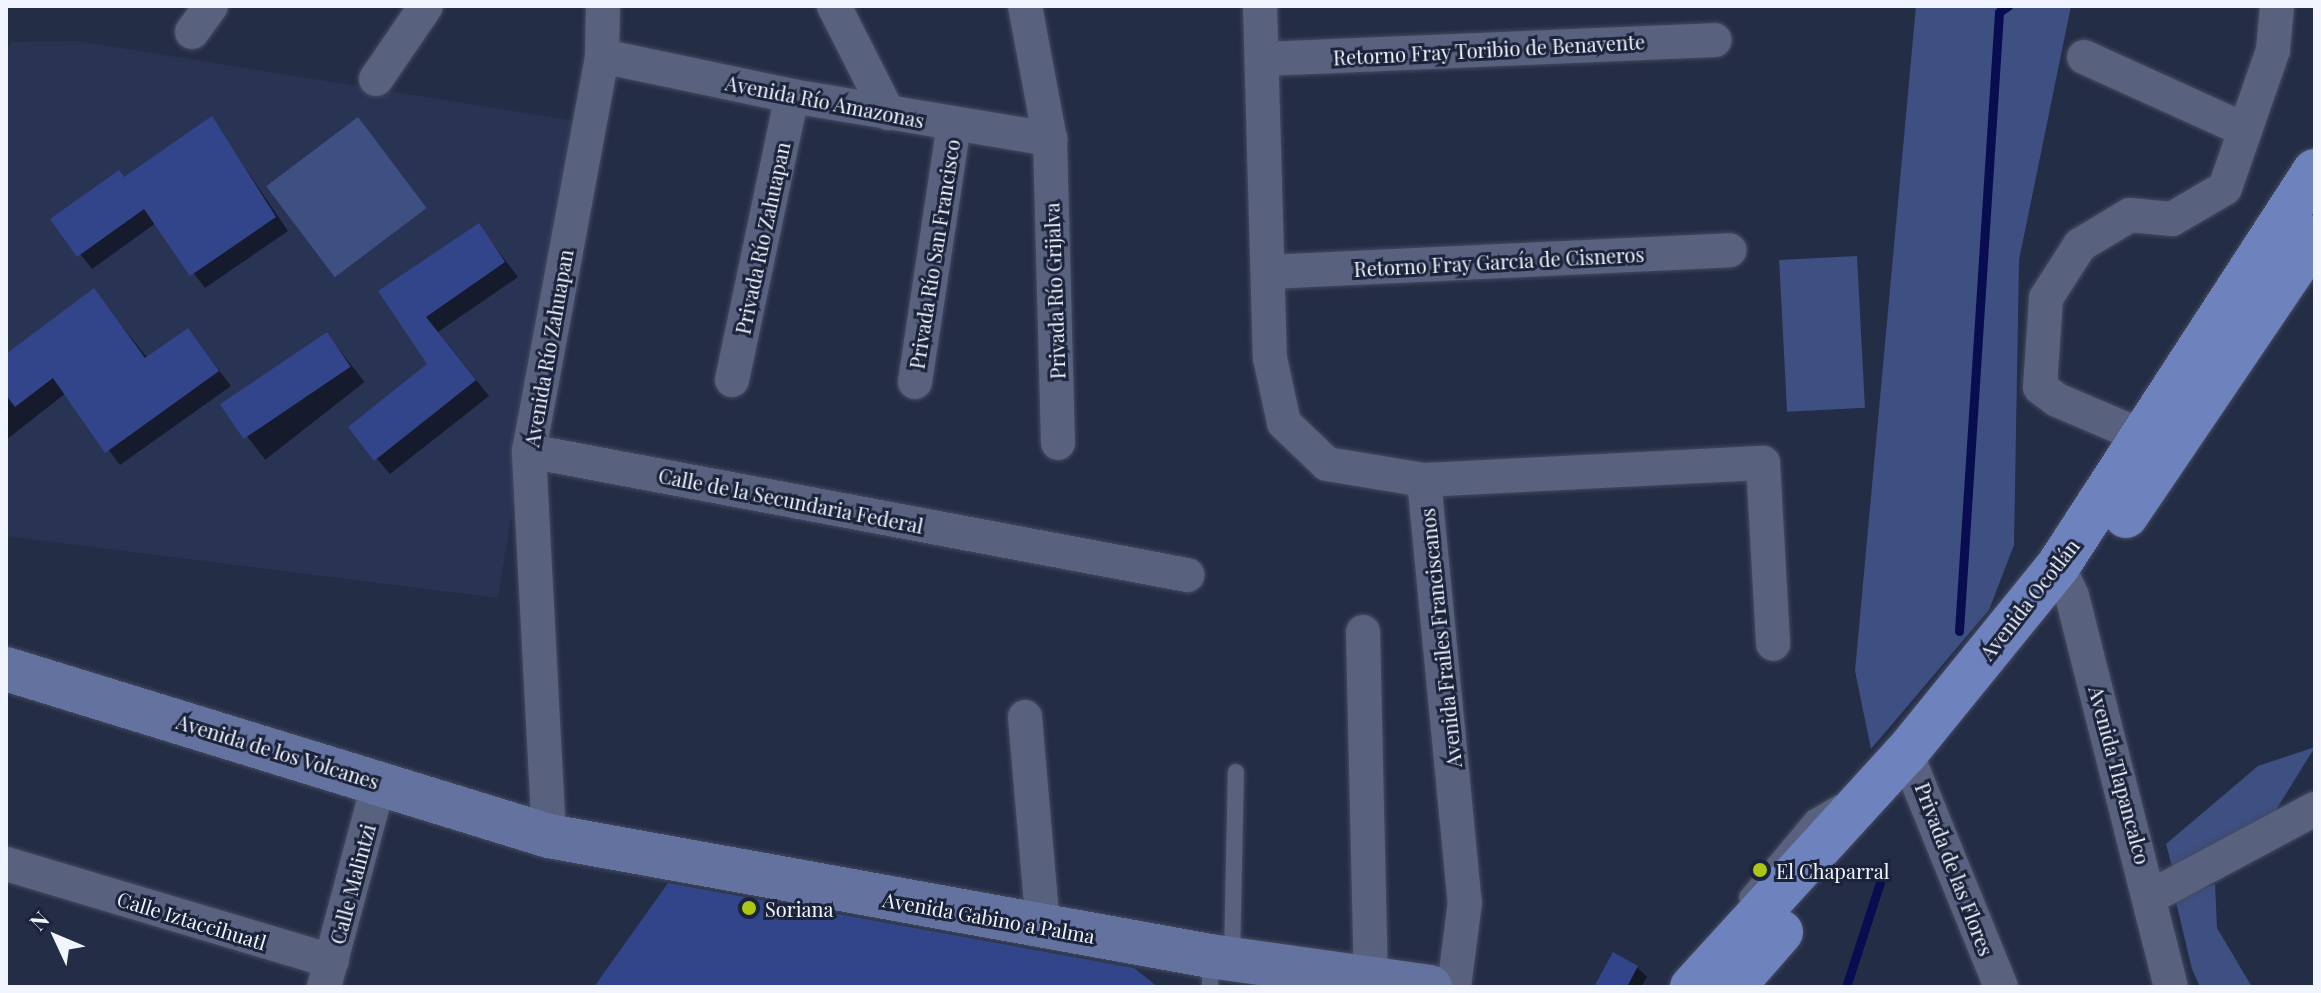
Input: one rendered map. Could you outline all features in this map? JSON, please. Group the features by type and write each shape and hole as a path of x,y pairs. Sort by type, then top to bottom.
{"main road":[{"name":"Avenida Ocotlán","path":"1711,980 1902,769 2065,581 2157,442 2315,171"},
{"name":"Avenida Ocotlán","path":"2157,442 2315,237"}],"street":[{"path":"376,79 426,6"},
{"name":"Avenida Río Zahuapan","path":"549,836 529,451 602,56 603,6"},
{"path":"834,6 888,113"},
{"name":"Avenida Frailes Franciscanos","path":"1260,6 1270,358 1284,423 1327,464 1424,480 1465,902 1454,987"},
{"path":"2157,442 2057,400 2040,387 2046,298 2080,245 2130,215 2172,219 2225,188 2273,50 2277,6"},
{"name":"Privada Río Grijalva","path":"1029,11 1050,139 1058,443"},
{"name":"Retorno Fray Toribio de Benavente","path":"1263,59 1715,40"},
{"name":"Avenida Río Amazonas","path":"602,56 792,96 1050,139"},
{"path":"2084,57 2245,130"},
{"name":"Privada Río Zahuapan","path":"732,380 792,96"},
{"name":"Privada Río San Francisco","path":"915,382 954,125"},
{"name":"Retorno Fray García de Cisneros","path":"1269,272 1729,250"},
{"name":"Calle de la Secundaria Federal","path":"529,451 1187,575"},
{"path":"1424,480 1763,463 1773,644"},
{"name":"Avenida Tlapancalco","path":"2065,581 2152,896 2171,987"},
{"path":"1363,632 1371,976"},
{"name":"Avenida de los Volcanes","path":"6,669 549,836"},
{"path":"1025,717 1043,927"},
{"name":"Privada de las Flores","path":"1902,769 2001,987"},
{"name":"Calle Malintzi","path":"328,974 379,782"},
{"path":"2152,896 2315,809"},
{"name":"Avenida Gabino a Palma","path":"549,836 1043,927 1217,967 1371,976 1430,987"},
{"name":"Calle Iztaccihuatl","path":"6,864 328,974"}],"lane":[{"path":"1217,967 1236,772"}],"shaded area":[{"path":"1916,6 2071,6 2019,260 2014,545 1989,610 1871,749 1855,671"},
{"path":"77,41 575,121 498,598 6,536 6,54 11,42"},
{"path":"358,117 427,208 335,277 266,186"},
{"path":"1857,256 1865,408 1787,412 1779,260"},
{"path":"2315,747 2269,821 2174,874 2166,844 2258,766"},
{"path":"2215,884 2217,928 2252,987 2200,987 2192,969 2175,898"}],"building":[{"path":"212,116 276,217 190,276 144,209 77,257 50,219 119,170 124,177"},
{"path":"479,223 505,262 426,317 476,380 374,461 348,427 427,364 378,291"},
{"path":"94,288 145,358 188,328 219,371 105,453 53,378 15,407 6,395 6,354"},
{"path":"327,332 350,367 244,439 220,404"},
{"name":"Soriana","path":"668,883 1134,968 1158,987 594,987"},
{"path":"1613,952 1638,966 1627,987 1594,987"}],"waterway":[{"path":"1959,631 1999,12 2008,6"},
{"path":"1846,987 1883,873"}],"place":[{"name":"El Chaparral","path":"1760,870"},
{"name":"Soriana","path":"749,908"}]}
